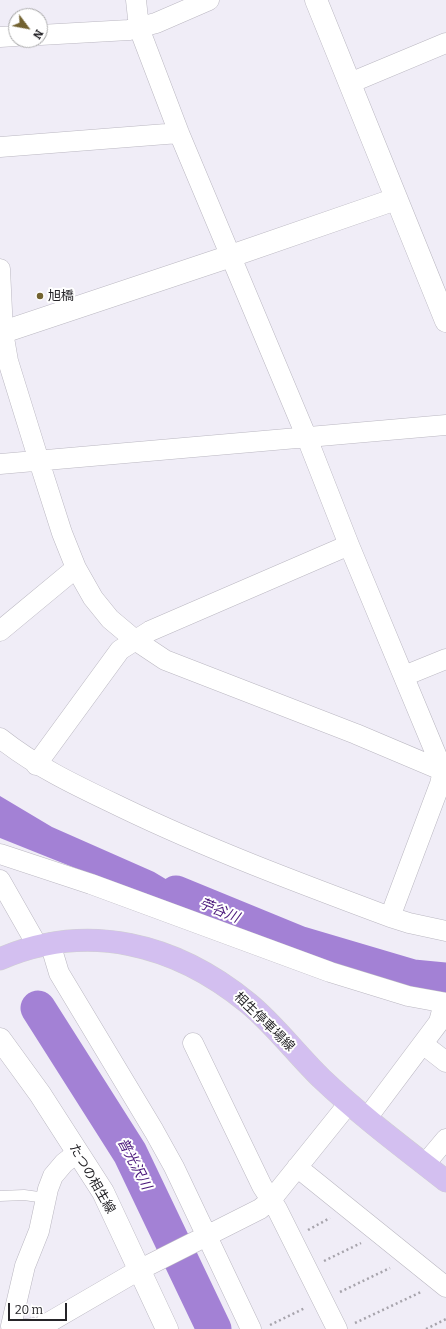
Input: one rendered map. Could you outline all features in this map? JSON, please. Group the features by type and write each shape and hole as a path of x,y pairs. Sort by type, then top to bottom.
{"main road":[{"name":"相生停車場線","path":"0,959 44,944 67,940 107,940 148,948 185,963 217,980 249,1004 322,1079 367,1118 446,1181"}],"street":[{"path":"136,0 139,28 179,134 307,438 349,545 444,772 390,917"},
{"path":"48,35 129,30 139,28 210,0"},
{"path":"316,0 396,199 440,288 446,321"},
{"path":"350,83 446,43"},
{"path":"0,148 179,134"},
{"path":"2,333 396,199"},
{"path":"0,269 2,333 8,361 39,461 62,533 76,568 93,598 110,619 135,640 165,660 356,734 444,772"},
{"path":"0,464 446,425"},
{"path":"36,765 120,650 150,631 349,545"},
{"path":"0,631 76,568"},
{"path":"404,676 446,659"},
{"path":"0,738 36,765 161,827 266,870 390,917 409,923 446,931"},
{"path":"0,854 91,884 330,972 400,994 445,1003 439,1022 367,1118"},
{"path":"0,880 44,944 59,973 154,1131 204,1238 251,1329"},
{"name":"たつの相生線","path":"0,1039 40,1094 103,1192 145,1267 167,1329"},
{"path":"193,1043 262,1186 271,1200 307,1269 343,1327"},
{"path":"423,1044 446,1062"},
{"path":"78,1153 64,1163 53,1176 46,1198 39,1230 25,1266 15,1327 41,1327 145,1267 260,1209 271,1200 349,1102"},
{"path":"425,1164 446,1139"},
{"path":"297,1168 444,1285"}],"lane":[{"path":"0,1196 24,1195 46,1198"}],"path":[{"path":"292,1239 348,1209"},
{"path":"307,1269 379,1234"},
{"path":"343,1327 444,1285"},
{"path":"426,1329 446,1319"}],"water":[{"path":"0,796 52,827 154,872 259,935 185,912 0,838"}],"waterway":[{"name":"苧谷川","path":"176,893 298,943 413,977 446,980"},
{"name":"普光沢川","path":"38,1008 130,1153 214,1329"}],"place":[{"name":"旭橋","path":"40,296"}]}
